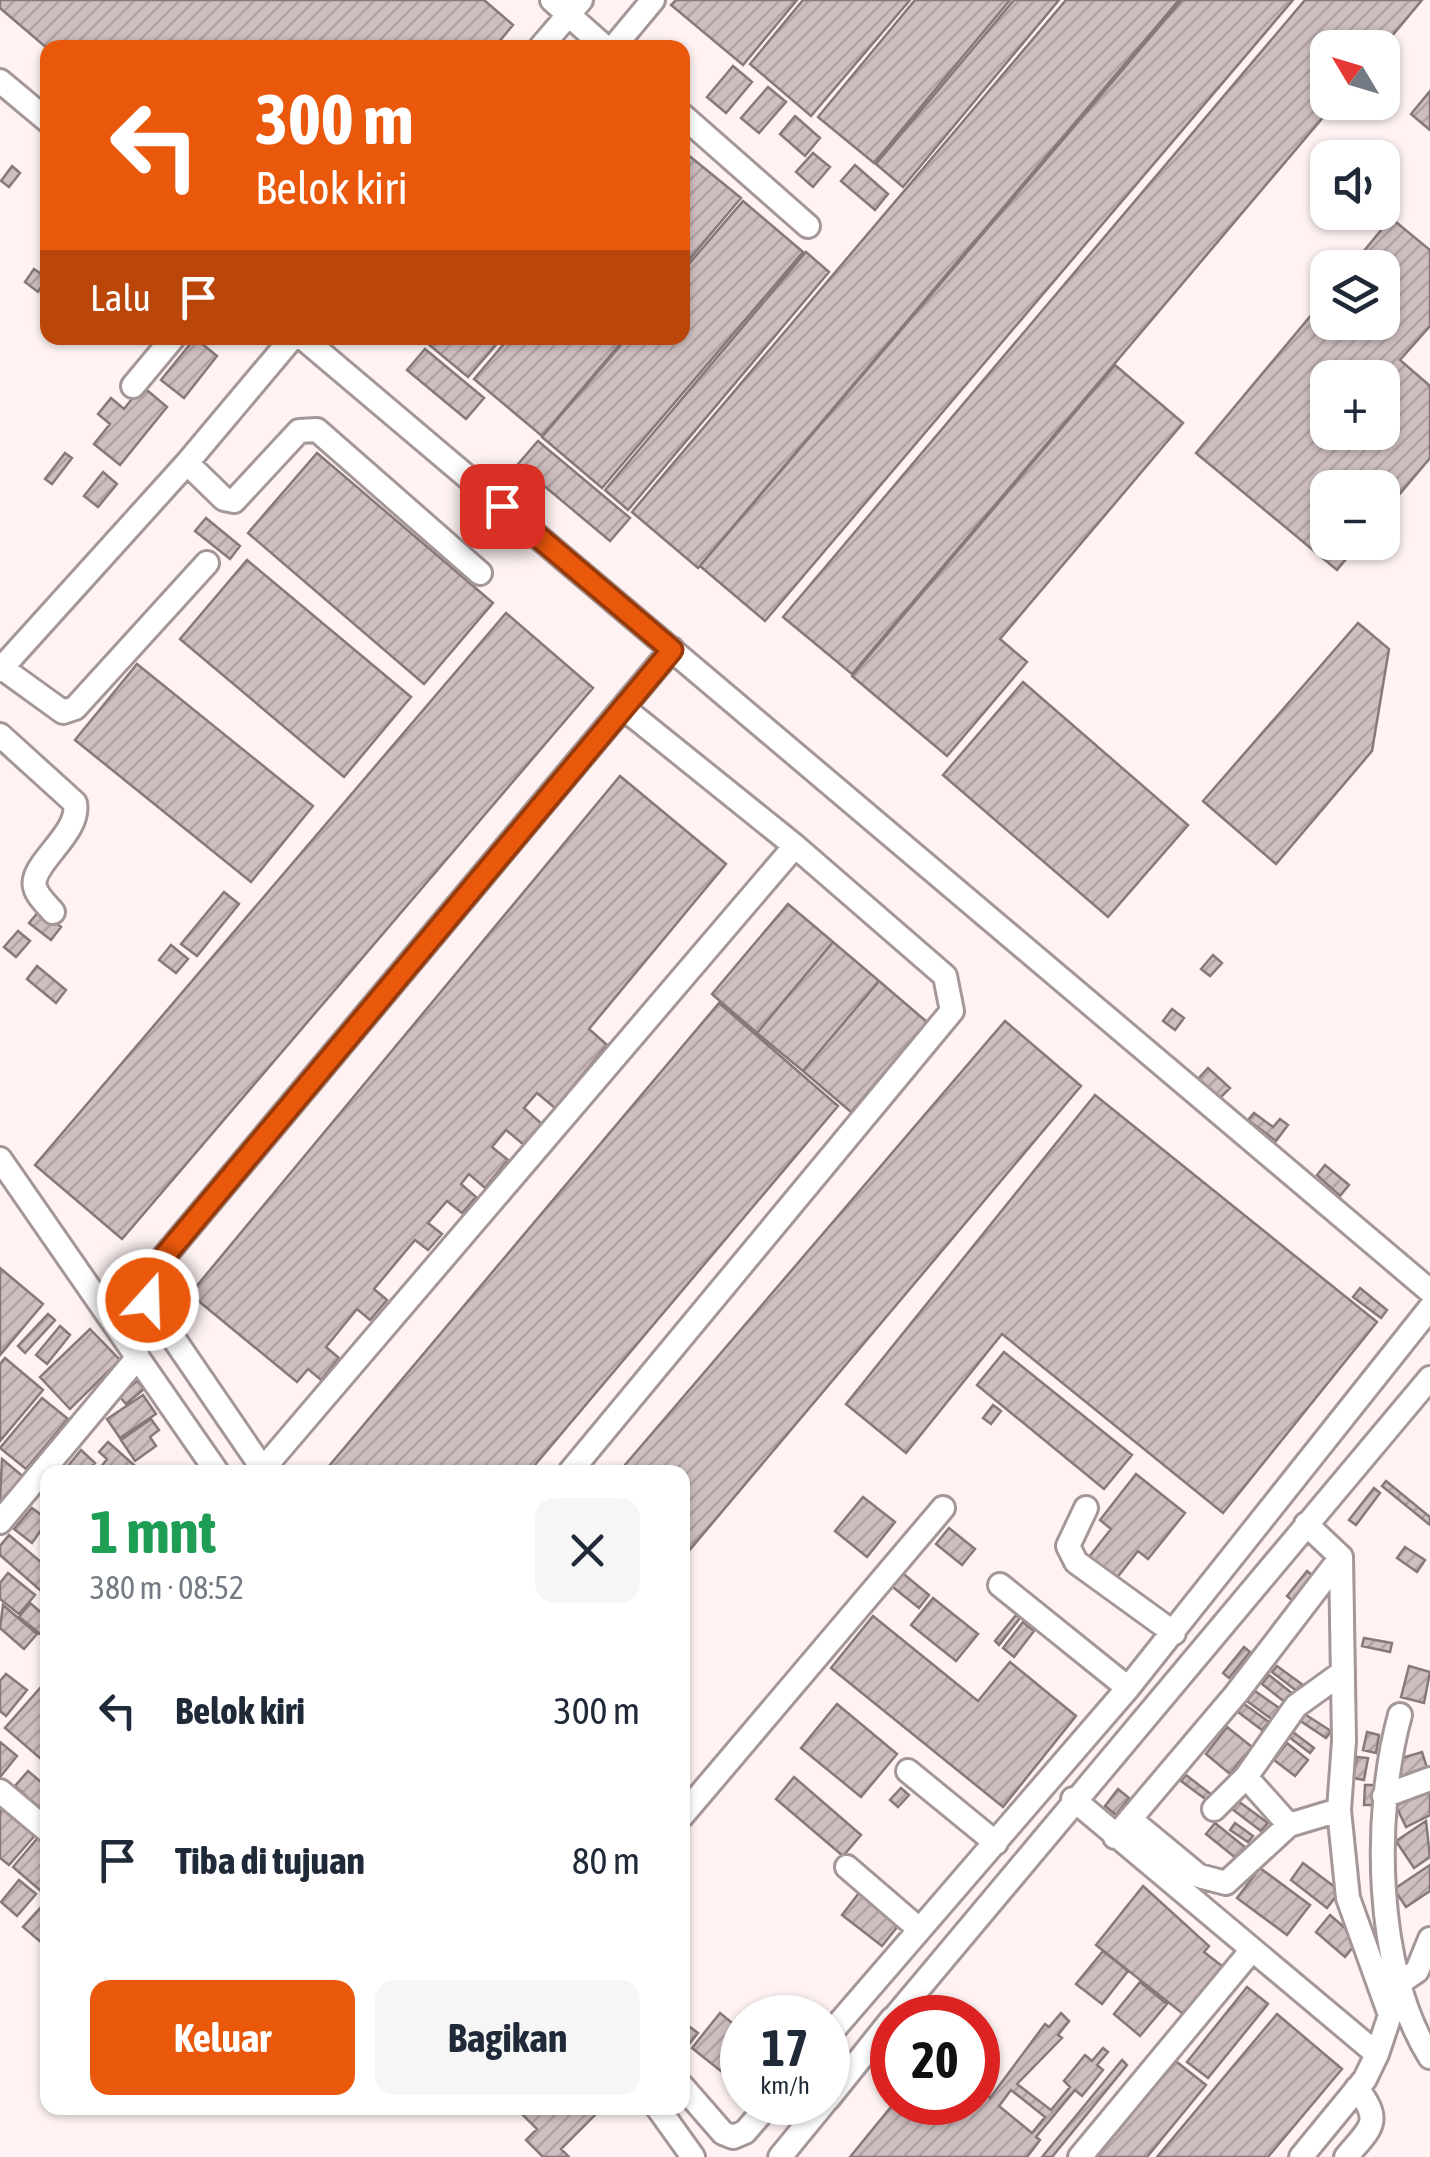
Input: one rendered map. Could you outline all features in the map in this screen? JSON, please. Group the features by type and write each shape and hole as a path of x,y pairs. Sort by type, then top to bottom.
{"street":[{"path":"616,40 653,0"},
{"path":"545,40 567,5 601,40"},
{"path":"0,81 40,114"},
{"path":"690,122 808,226"},
{"path":"133,386 167,345"},
{"path":"207,563 75,708 63,712 1,669 286,345"},
{"path":"311,345 1430,1291"},
{"path":"187,462 224,500 234,500 299,431 316,430 480,572"},
{"path":"260,1465 148,1300 148,1276 626,710 672,650"},
{"path":"576,1465 952,1011 945,976 795,846 626,710"},
{"path":"0,735 75,803 77,814 71,826 34,878 35,889 53,912"},
{"path":"269,1465 795,846"},
{"path":"0,1159 212,1465"},
{"path":"850,2010 1174,1633 1430,1308"},
{"path":"46,1465 138,1357"},
{"path":"912,1995 1073,1799 1427,1387"},
{"path":"1,1517 40,1471"},
{"path":"690,1807 943,1508"},
{"path":"1086,1508 1068,1546 1076,1562 1174,1633"},
{"path":"1301,2157 1358,2088 1378,2054 1390,2014 1348,1898 1339,1810 1341,1557 1306,1524"},
{"path":"1123,1828 1236,1694 1341,1557"},
{"path":"1000,1585 1128,1688"},
{"path":"1214,1809 1246,1777 1296,1706 1343,1672"},
{"path":"1400,1714 1384,1796 1384,1866 1391,1946 1420,2041 1430,2056"},
{"path":"908,1771 996,1843"},
{"path":"1246,1777 1289,1826"},
{"path":"1384,1796 1430,1779"},
{"path":"0,1791 40,1824"},
{"path":"1073,1799 1199,1876 1226,1883 1289,1826 1339,1810"},
{"path":"1123,1828 1250,1951 1378,2054"},
{"path":"848,1867 919,1928"},
{"path":"1401,1982 1417,1971 1430,1939"},
{"path":"1080,2157 1250,1951"},
{"path":"850,2071 870,2046"},
{"path":"1346,2157 1373,2124 1373,2109 1358,2088"},
{"path":"690,2095 732,2137 751,2125"},
{"path":"662,2115 685,2154"},
{"path":"780,2157 806,2125"}],"building":[{"path":"0,0 484,0 513,25 501,40 40,42 0,8"},
{"path":"676,0 797,0 743,65 671,5"},
{"path":"803,0 910,0 811,116 750,64"},
{"path":"915,0 1010,0 874,163 818,117"},
{"path":"1014,0 1059,0 903,187 876,164"},
{"path":"1066,0 1179,0 698,568 632,512"},
{"path":"1182,0 1293,0 765,621 700,566"},
{"path":"1305,0 1422,0 1397,30 1310,30 1310,120 1321,120 852,674 783,617"},
{"path":"733,66 752,82 726,113 707,97"},
{"path":"768,87 786,102 759,133 741,118"},
{"path":"1430,91 1430,130 1411,114"},
{"path":"795,116 820,138 805,156 780,134"},
{"path":"813,153 830,167 813,187 796,172"},
{"path":"690,157 741,198 690,259"},
{"path":"855,165 888,194 875,210 841,181"},
{"path":"12,166 20,173 9,187 1,181"},
{"path":"743,201 803,252 602,488 542,437 621,345 690,345 690,263"},
{"path":"1400,225 1430,250 1430,326 1400,360 1430,386 1430,458 1400,494 1400,470 1310,470 1310,548 1196,453 1310,317 1310,340 1400,340 1400,250 1365,250 1381,230 1400,230"},
{"path":"806,252 829,272 628,510 605,490"},
{"path":"34,269 40,273 38,292 25,282"},
{"path":"189,345 204,345 217,356 184,398 161,380"},
{"path":"429,345 496,345 468,377"},
{"path":"503,345 619,345 542,436 474,379"},
{"path":"425,349 484,398 466,419 407,370"},
{"path":"1115,365 1183,423 1000,639 1027,662 947,756 852,676"},
{"path":"142,386 167,407 120,465 94,444 110,424 98,414 111,398 124,409"},
{"path":"538,441 630,518 610,541 518,464"},
{"path":"65,453 72,458 52,484 45,479"},
{"path":"317,453 493,603 424,684 248,533"},
{"path":"103,472 117,484 98,507 84,496"},
{"path":"206,518 240,546 230,559 195,531"},
{"path":"247,560 411,697 344,777 180,639"},
{"path":"1325,560 1345,560 1337,570"},
{"path":"506,613 593,688 122,1239 35,1165"},
{"path":"1358,623 1389,649 1372,751 1276,864 1203,801"},
{"path":"137,664 313,806 251,882 75,740"},
{"path":"1023,682 1188,825 1108,917 943,775"},
{"path":"620,776 726,864 589,1029 607,1045 555,1108 537,1093 524,1108 542,1124 524,1145 506,1130 492,1147 508,1160 485,1188 469,1174 461,1184 476,1197 462,1213 447,1201 428,1223 442,1234 428,1250 415,1240 374,1289 387,1300 370,1320 357,1309 326,1347 339,1358 321,1380 308,1369 297,1382 190,1294"},
{"path":"224,892 239,904 197,956 181,944"},
{"path":"788,904 833,942 757,1033 712,994"},
{"path":"40,910 61,927 51,940 29,923"},
{"path":"18,931 30,941 16,957 4,947"},
{"path":"833,942 879,981 803,1071 757,1033"},
{"path":"171,945 188,959 176,973 159,960"},
{"path":"1213,955 1222,963 1210,976 1201,969"},
{"path":"37,966 66,990 56,1003 27,979"},
{"path":"879,981 927,1022 851,1112 803,1071"},
{"path":"719,1003 838,1106 535,1465 330,1465"},
{"path":"1172,1009 1184,1018 1175,1030 1163,1021"},
{"path":"1005,1021 1081,1086 690,1550 690,1465 625,1465"},
{"path":"1208,1068 1230,1088 1219,1099 1198,1079"},
{"path":"1095,1095 1377,1322 1223,1513 1002,1334 906,1453 846,1404"},
{"path":"1254,1113 1273,1127 1280,1119 1288,1125 1276,1141 1248,1120"},
{"path":"1325,1165 1349,1185 1340,1196 1317,1175"},
{"path":"0,1268 43,1304 0,1355"},
{"path":"1360,1288 1387,1310 1381,1318 1353,1297"},
{"path":"48,1314 55,1320 25,1353 18,1346"},
{"path":"60,1326 70,1335 47,1364 36,1355"},
{"path":"90,1329 120,1360 70,1409 40,1377"},
{"path":"1004,1352 1132,1455 1104,1489 977,1385"},
{"path":"5,1358 43,1390 0,1441 0,1364"},
{"path":"137,1381 144,1389 126,1404 119,1396"},
{"path":"143,1395 156,1414 120,1438 107,1419"},
{"path":"42,1398 68,1419 26,1469 0,1448"},
{"path":"993,1405 1001,1411 991,1424 983,1418"},
{"path":"151,1419 159,1430 150,1437 156,1446 135,1461 121,1440"},
{"path":"108,1442 134,1465 102,1465 107,1459 99,1452"},
{"path":"81,1450 95,1463 93,1465 69,1465"},
{"path":"2,1459 26,1479 5,1505 0,1500"},
{"path":"1136,1474 1185,1513 1148,1559 1138,1551 1116,1579 1089,1557 1111,1529 1100,1520"},
{"path":"1386,1481 1430,1517 1430,1525 1382,1486"},
{"path":"1374,1488 1380,1493 1356,1525 1349,1520"},
{"path":"863,1497 895,1522 867,1557 835,1531"},
{"path":"32,1508 40,1514 40,1532 32,1543 14,1529"},
{"path":"949,1528 975,1549 962,1565 936,1544"},
{"path":"9,1535 40,1561 40,1590 0,1555 0,1546"},
{"path":"1405,1547 1425,1560 1417,1572 1397,1558"},
{"path":"900,1571 929,1595 919,1608 889,1584"},
{"path":"1307,1571 1313,1576 1293,1601 1287,1596"},
{"path":"8,1573 35,1595 19,1614 0,1599 0,1583"},
{"path":"933,1598 978,1634 956,1661 911,1625"},
{"path":"30,1603 40,1611 40,1634 19,1617"},
{"path":"3,1605 37,1634 24,1649 0,1628"},
{"path":"1016,1615 1020,1618 999,1645 995,1641"},
{"path":"873,1616 978,1701 1010,1662 1076,1716 1003,1807 831,1668"},
{"path":"1023,1622 1034,1631 1014,1657 1003,1648"},
{"path":"1364,1638 1392,1643 1390,1652 1362,1646"},
{"path":"1244,1647 1250,1652 1229,1678 1223,1673"},
{"path":"1277,1666 1303,1685 1298,1692 1272,1672"},
{"path":"1409,1666 1430,1672 1424,1703 1401,1697"},
{"path":"6,1674 27,1690 6,1716 0,1711 0,1681"},
{"path":"1269,1675 1293,1694 1286,1703 1262,1684"},
{"path":"40,1688 40,1758 5,1728"},
{"path":"1255,1691 1282,1710 1274,1721 1247,1701"},
{"path":"837,1704 897,1754 861,1797 801,1748"},
{"path":"1244,1704 1269,1722 1262,1730 1238,1712"},
{"path":"1303,1713 1331,1731 1326,1738 1299,1720"},
{"path":"1227,1727 1252,1747 1230,1774 1206,1754"},
{"path":"1289,1729 1314,1748 1310,1753 1285,1734"},
{"path":"1367,1732 1379,1735 1376,1753 1363,1750"},
{"path":"0,1742 17,1756 1,1776 0,1775"},
{"path":"1287,1743 1308,1760 1295,1776 1274,1760"},
{"path":"1422,1752 1428,1771 1401,1779 1395,1760"},
{"path":"1357,1757 1368,1758 1364,1780 1353,1778"},
{"path":"28,1771 40,1781 40,1808 15,1786"},
{"path":"1186,1775 1212,1795 1208,1801 1181,1781"},
{"path":"794,1777 861,1835 843,1856 776,1799"},
{"path":"1365,1785 1377,1785 1376,1805 1364,1805"},
{"path":"901,1788 909,1795 898,1807 890,1800"},
{"path":"1118,1789 1129,1798 1116,1815 1105,1806"},
{"path":"1430,1789 1430,1815 1406,1827 1396,1806"},
{"path":"1238,1801 1268,1823 1261,1831 1232,1809"},
{"path":"5,1806 37,1833 9,1865 0,1858 0,1812"},
{"path":"1426,1821 1430,1857 1414,1868 1396,1841"},
{"path":"1215,1823 1246,1848 1237,1859 1206,1834"},
{"path":"1235,1823 1253,1836 1248,1842 1230,1830"},
{"path":"40,1835 40,1890 13,1867"},
{"path":"1303,1863 1340,1891 1327,1908 1291,1880"},
{"path":"1430,1865 1430,1891 1406,1907 1394,1889"},
{"path":"1260,1868 1310,1905 1287,1935 1237,1898"},
{"path":"19,1880 36,1894 17,1916 1,1902"},
{"path":"1143,1886 1209,1946 1204,1952 1222,1966 1187,2017 1096,1945"},
{"path":"862,1889 902,1921 882,1946 842,1915"},
{"path":"40,1908 40,1941 23,1927"},
{"path":"1330,1915 1359,1940 1345,1957 1316,1932"},
{"path":"1103,1951 1128,1971 1102,2004 1076,1984"},
{"path":"1140,1982 1167,2004 1140,2036 1114,2014"},
{"path":"1247,1987 1268,2004 1208,2078 1187,2062"},
{"path":"720,2013 720,2070 692,2048"},
{"path":"1061,2013 1069,2021 1058,2035 1062,2038 1017,2084 1051,2110 1070,2087 1064,2081 1085,2055 1092,2061 1103,2048 1108,2052 1097,2065 1103,2070 1082,2096 1075,2090 1036,2137 1040,2140 1027,2157 850,2157 876,2125 1000,2125 1000,2107 1032,2133 1045,2117 1011,2090 1000,2105 1000,2085 1045,2024 1049,2027"},
{"path":"1277,2014 1342,2069 1268,2157 1157,2157"},
{"path":"690,2027 698,2033 690,2043"},
{"path":"1168,2055 1206,2085 1147,2157 1092,2157"},
{"path":"1122,2060 1127,2065 1052,2157 1042,2157"},
{"path":"523,2115 595,2115 561,2149 569,2157 543,2157 526,2140 537,2129"}],"route":[{"path":"148,1300 148,1276 626,710 672,650 502,506"}]}
